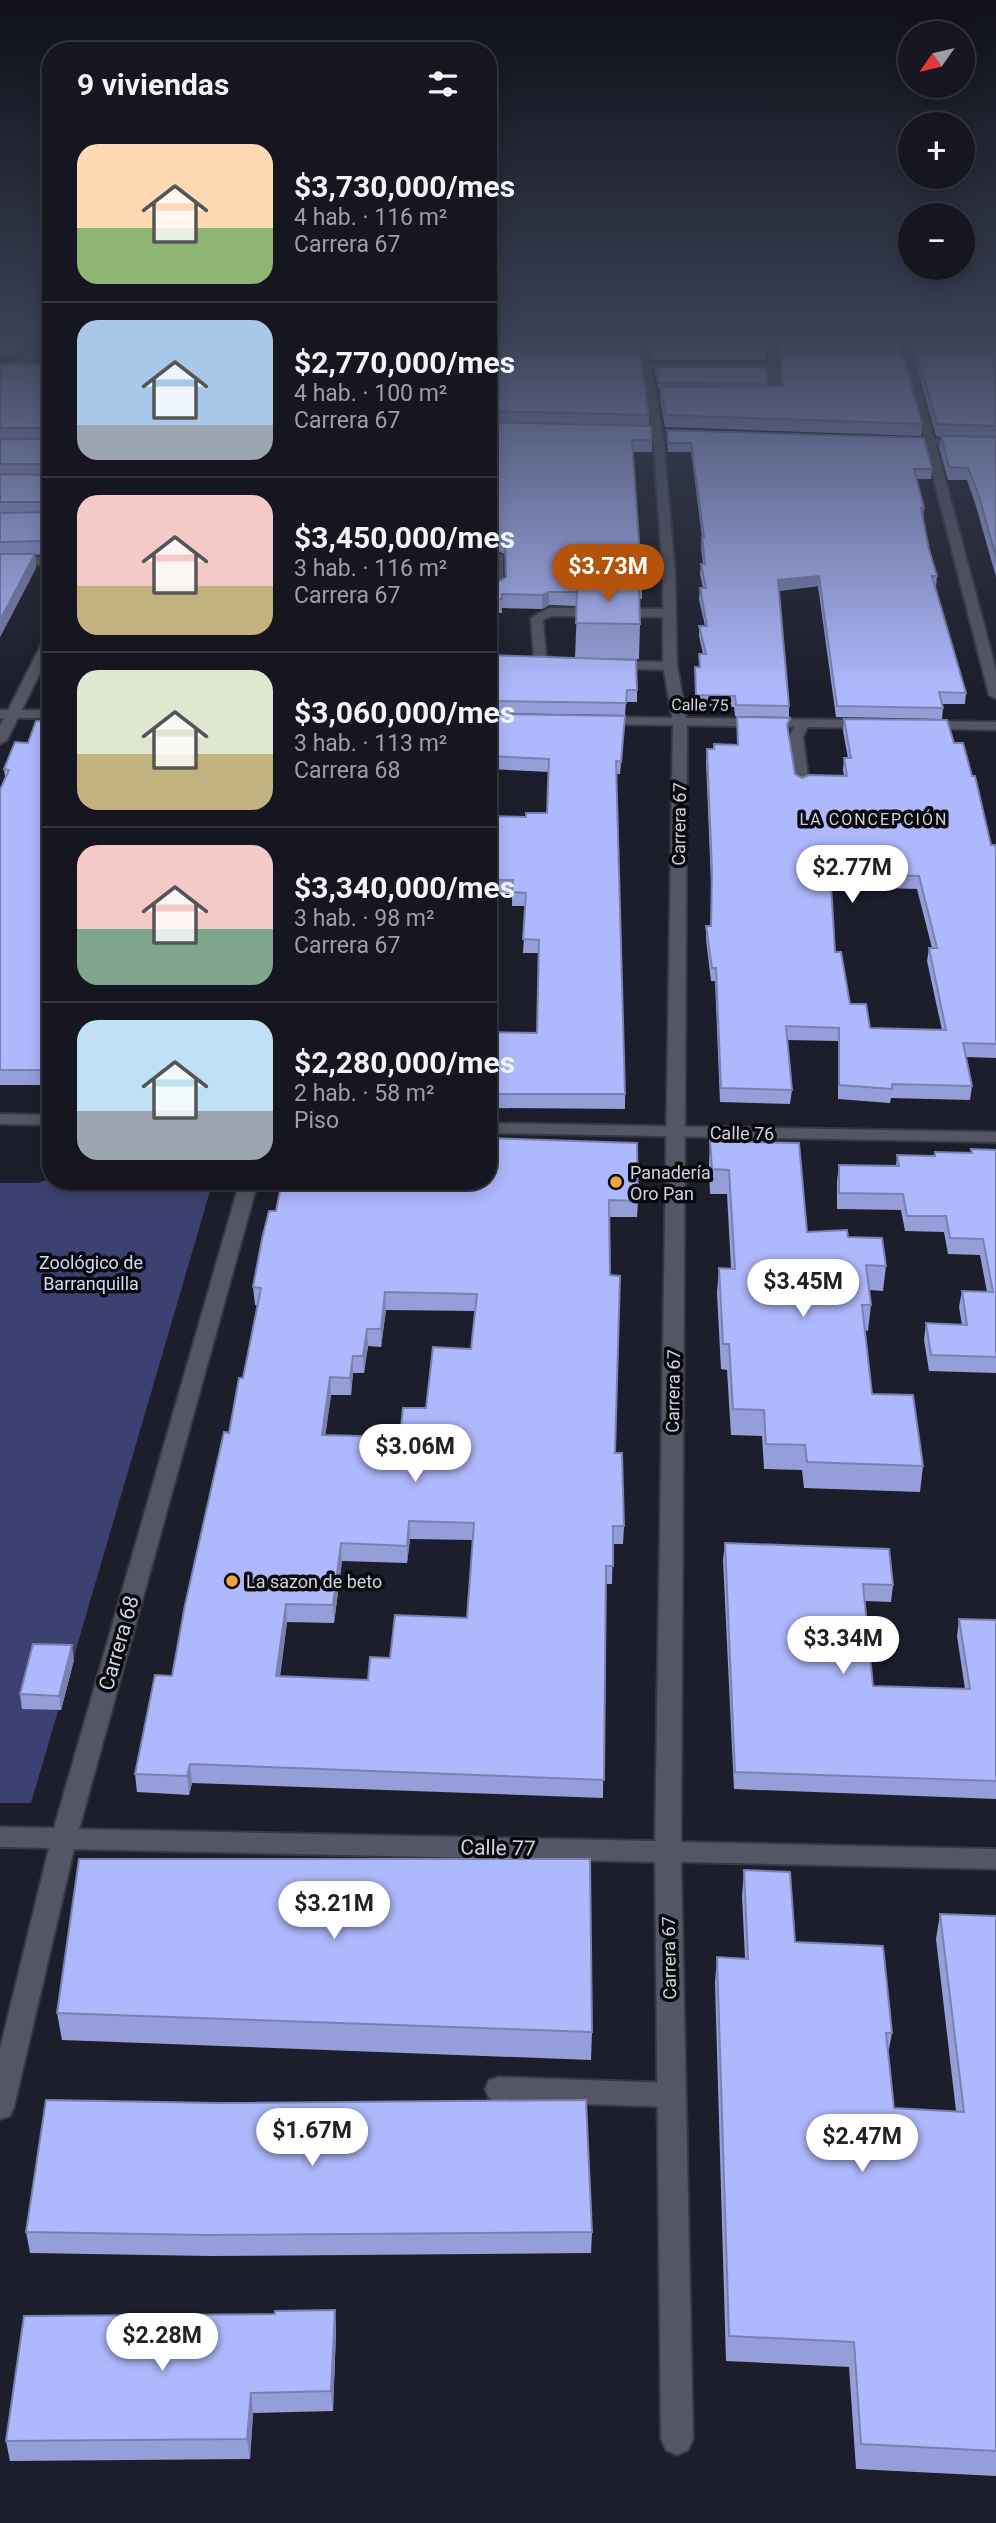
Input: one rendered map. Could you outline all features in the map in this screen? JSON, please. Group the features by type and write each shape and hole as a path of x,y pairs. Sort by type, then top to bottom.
{"street":[{"name":"Carrera 67","path":"660,454 669,575 670,666 680,722 668,1852 677,2439"},
{"path":"934,454 996,695"},
{"path":"497,555 497,590"},
{"path":"0,561 42,561"},
{"path":"585,604 585,574 669,575"},
{"path":"669,613 549,612 537,618 540,659 556,664 670,666"},
{"path":"0,740 6,714 42,652"},
{"path":"6,714 42,714"},
{"name":"Calle 75","path":"583,721 885,724"},
{"path":"802,723 796,737 802,784"},
{"path":"913,725 996,726"},
{"path":"0,1119 42,1120"},
{"name":"Calle 76","path":"497,1128 996,1137"},
{"name":"Carrera 68","path":"0,2106 64,1838 246,1190"},
{"name":"Calle 77","path":"0,1837 996,1859"},
{"path":"499,2089 671,2095"}],"green space":[{"name":"Zoológico de Barranquilla","path":"42,1181 42,1190 210,1190 31,1803 0,1803 0,1183"}],"building":[{"path":"0,454 42,454 42,464 0,464"},
{"path":"497,454 633,454 640,555 584,555 577,561 577,592 502,594 502,599 497,599 497,582 506,577 505,540 497,537"},
{"path":"692,454 928,454 932,469 914,469 924,508 921,508 929,549 937,576 932,576 966,693 939,692 943,708 837,706 819,576 778,580 789,706 736,705 735,696 696,695 695,667 700,667 699,654 706,654 699,626 707,626 700,588 706,588 701,564 705,564"},
{"path":"946,454 996,454 996,557 968,468 949,467"},
{"path":"0,474 42,475 42,502 0,502"},
{"path":"42,512 41,541 0,542 0,513"},
{"path":"0,554 35,554 0,620"},
{"path":"594,570 641,571 642,589 639,589 639,585 593,585"},
{"path":"577,585 639,585 640,624 576,623"},
{"path":"497,655 636,660 637,690 627,690 626,703 497,701"},
{"path":"497,714 625,716 621,762 616,761 625,1094 497,1094 497,1032 537,1033 539,940 523,939 526,893 512,892 513,880 497,880 497,816 526,817 526,813 547,813 549,759 497,756"},
{"path":"737,717 790,718 787,725 795,774 802,778 809,775 847,776 844,758 851,758 844,719 947,720 954,743 963,743 972,776 975,776 991,845 995,845 996,849 996,1044 963,1043 972,1086 892,1084 892,1089 839,1085 839,1028 786,1026 792,1090 721,1088 716,968 712,968 706,926 711,926 712,870 707,749 714,749 714,744 738,745","holes":["830,868 885,870 886,875 919,876 937,948 929,948 946,1030 870,1028 866,1004 850,1004 841,952 835,952"]},
{"path":"36,721 42,721 42,1070 0,1070 0,790 9,770 4,769 15,742 28,743"},
{"path":"497,1138 637,1143 638,1201 609,1200 610,1275 620,1276 615,1453 622,1453 624,1526 613,1526 613,1566 606,1566 604,1780 190,1764 187,1776 135,1774 155,1675 172,1676 224,1432 229,1433 239,1378 243,1378 261,1288 253,1287 262,1239 269,1211 276,1211 280,1190 497,1190","holes":["385,1292 477,1294 471,1349 433,1347 426,1408 403,1408 400,1437 322,1435 330,1377 350,1378 353,1356 363,1356 367,1329 381,1329","409,1521 474,1523 467,1618 395,1615 390,1658 370,1657 368,1680 276,1676 286,1604 333,1605 341,1543 407,1546"]},
{"path":"710,1141 799,1143 807,1232 847,1230 848,1237 882,1238 886,1266 866,1265 871,1305 862,1305 872,1394 913,1395 923,1466 807,1462 805,1445 766,1444 764,1410 733,1409 729,1344 723,1344 719,1268 735,1269 729,1170 712,1169"},
{"path":"971,1149 996,1150 996,1357 931,1355 926,1323 967,1325 962,1291 993,1292 983,1239 950,1238 946,1216 907,1216 903,1194 839,1193 839,1165 899,1166 897,1155 972,1153"},
{"path":"725,1543 889,1549 893,1585 863,1584 873,1686 970,1689 959,1619 996,1620 996,1781 735,1772"},
{"path":"33,1644 72,1645 59,1696 20,1694"},
{"path":"79,1859 590,1859 592,2032 57,2013"},
{"path":"744,1870 790,1872 795,1942 883,1946 892,2033 886,2033 894,2108 964,2112 940,1914 996,1916 996,2451 861,2444 854,2342 729,2336 717,1957 748,1959"},
{"path":"46,2100 219,2103 586,2100 592,2232 208,2235 26,2232"},
{"path":"335,2310 331,2391 251,2393 247,2439 6,2441 24,2316 275,2314 275,2311"}],"place":[{"name":"Panadería Oro Pan","path":"616,1182"},
{"name":"La sazon de beto","path":"232,1581"}],"district":[{"name":"LA CONCEPCIÓN","path":"874,819"}]}
